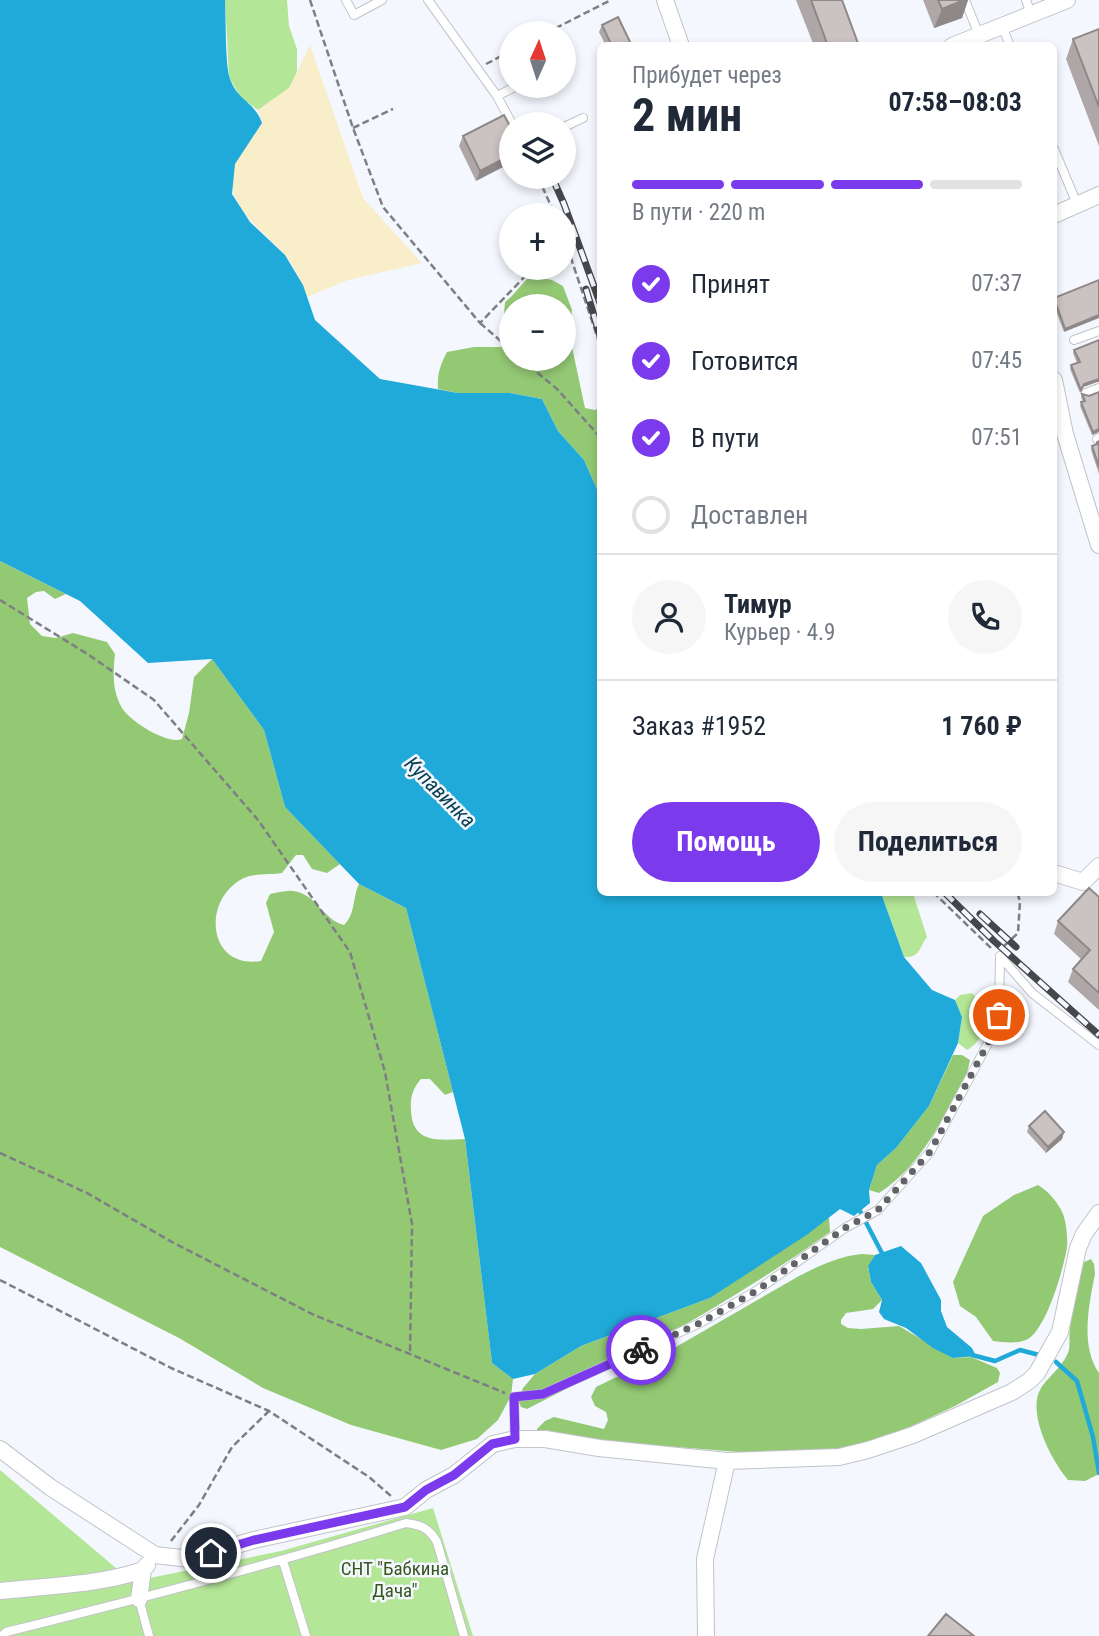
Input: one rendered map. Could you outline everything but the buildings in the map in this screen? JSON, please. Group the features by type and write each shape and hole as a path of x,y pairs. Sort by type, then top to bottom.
{"street":[{"path":"665,0 680,42"},
{"path":"961,42 1002,26 1028,7 1067,0"},
{"path":"1057,214 1099,195"},
{"path":"1057,395 1065,434 1099,545"},
{"path":"1057,874 1087,886 1099,866"},
{"path":"0,1449 50,1487 155,1555 190,1559 254,1540 405,1507 426,1490 454,1475 492,1444 515,1439 545,1439 599,1448 727,1461 839,1457 869,1451 1012,1392 1037,1373 1060,1332 1078,1248 1099,1213"},
{"path":"706,1636 705,1559 727,1461"},
{"path":"139,1599 143,1570 155,1555"},
{"path":"0,1591 129,1575 143,1570"}],"lane":[{"path":"346,0 354,15 382,0"},
{"path":"428,0 478,68 506,112"},
{"path":"965,0 979,35"},
{"path":"1002,26 1008,42"},
{"path":"576,121 583,118"},
{"path":"1057,156 1077,204"},
{"path":"1074,340 1099,331"},
{"path":"1086,393 1099,388"},
{"path":"1000,956 1032,993 1099,1045"},
{"path":"515,1439 514,1397 543,1394 700,1323 756,1291 845,1228 878,1210 930,1152 995,1030 999,1015 1000,956"},
{"path":"3,1633 139,1599 242,1569 283,1561 406,1524 420,1525 431,1531 437,1542 464,1636"},
{"path":"283,1561 306,1636"},
{"path":"139,1599 149,1636"}],"path":[{"path":"310,0 383,208 480,323 499,340"},
{"path":"570,21 611,0"},
{"path":"478,68 499,57"},
{"path":"353,128 393,109"},
{"path":"576,273 597,336"},
{"path":"480,323 521,280"},
{"path":"535,371 557,389 597,434"},
{"path":"0,600 89,655 154,700 258,820 350,951 385,1072 412,1223 410,1355"},
{"path":"937,896 1000,956 1003,947 1018,933 1018,896"},
{"path":"0,1153 87,1193 172,1242 312,1314 514,1397"},
{"path":"0,1280 171,1368 269,1411 369,1477 405,1507"},
{"path":"155,1555 177,1537 192,1516 232,1447 269,1411"}],"green space":[{"path":"225,0 287,0 289,26 297,49 297,73 289,88 258,110 241,98 229,77"},
{"path":"526,280 552,280 563,286 566,294 514,294"},
{"path":"474,347 499,347 499,371 576,371 576,366 585,408 597,409 597,489 584,460 558,431 542,399 510,393 458,393 438,389 439,370 447,352"},
{"path":"0,561 66,594 55,599 44,591 36,592 27,598 30,624 42,636 56,638 73,633 107,642 115,654 116,695 126,713 141,725 167,739 182,739 194,677 212,659 264,730 285,807 340,864 327,873 312,869 303,855 296,855 282,873 248,876 230,888 216,915 220,944 229,954 243,961 261,961 274,932 266,903 270,894 290,891 301,893 314,901 330,918 344,925 350,916 359,884 406,908 453,1092 445,1095 430,1079 421,1079 412,1097 413,1121 416,1129 429,1138 465,1139 492,1363 513,1379 511,1396 498,1420 477,1439 441,1450 351,1425 263,1388 179,1338 0,1247"},
{"path":"882,896 914,896 927,937 913,956 904,957"},
{"path":"972,993 982,1006 985,1020 980,1038 967,1050 958,1043 962,1017 955,1000 960,995"},
{"path":"953,1055 962,1055 970,1060 967,1073 931,1139 908,1169 894,1182 879,1193 869,1190 877,1165 896,1148 929,1106"},
{"path":"1038,1185 1056,1201 1064,1217 1067,1243 1062,1269 1047,1312 1033,1335 1018,1342 993,1341 976,1317 960,1306 953,1282 983,1216 1014,1195"},
{"path":"829,1217 830,1232 720,1304 566,1389 527,1409 521,1407 518,1400 523,1388 535,1374 581,1346 710,1298"},
{"path":"862,1254 875,1255 868,1267 871,1282 882,1300 873,1309 846,1313 841,1324 848,1328 861,1329 899,1326 953,1358 971,1357 997,1368 1000,1373 998,1382 955,1406 886,1438 832,1450 764,1454 538,1436 537,1429 554,1417 604,1429 608,1420 606,1412 595,1406 591,1397 596,1387 662,1355 799,1276 837,1259"},
{"path":"1091,1259 1095,1274 1088,1338 1093,1362 1099,1373 1099,1474 1085,1481 1068,1480 1054,1460 1042,1434 1036,1407 1043,1385 1069,1350 1072,1312 1082,1263"},
{"name":"СНТ \"Бабкина Дача\"","path":"0,1470 116,1568 145,1579 281,1551 433,1508 473,1636 0,1636"}],"sand":[{"path":"310,45 363,198 422,263 348,280 307,297 288,258 238,204 232,179 237,159 262,123 258,110 289,88"}],"water":[{"name":"Купавинка","path":"0,0 225,0 226,52 230,79 262,123 235,164 232,194 250,222 285,255 303,285 315,320 380,379 458,393 510,393 542,399 558,431 584,460 597,489 597,896 882,896 904,957 932,990 955,1000 962,1017 958,1043 929,1106 896,1148 877,1165 869,1190 870,1203 854,1216 840,1209 808,1234 710,1298 581,1346 535,1374 513,1379 492,1363 465,1139 406,908 359,884 285,807 264,730 212,659 148,663 80,601 0,561"},
{"path":"901,1246 921,1263 941,1300 941,1311 947,1327 972,1348 976,1356 953,1358 933,1348 906,1328 884,1319 879,1312 882,1300 871,1282 868,1266 875,1255"}],"waterway":[{"path":"860,1211 884,1257"},
{"path":"972,1355 995,1361 1020,1350 1039,1355"},
{"path":"1056,1362 1077,1381 1093,1437 1099,1473"}],"railway":[{"path":"557,189 597,295"},
{"path":"586,289 597,326"},
{"path":"948,896 1099,1035"},
{"path":"980,914 1016,947"}],"way so far":[{"path":"641,1350 700,1323 756,1291 845,1228 878,1210 930,1152 995,1030 999,1015"}],"route":[{"path":"211,1553 254,1540 405,1507 426,1490 454,1475 492,1444 515,1439 514,1397 543,1394 641,1350"}]}
